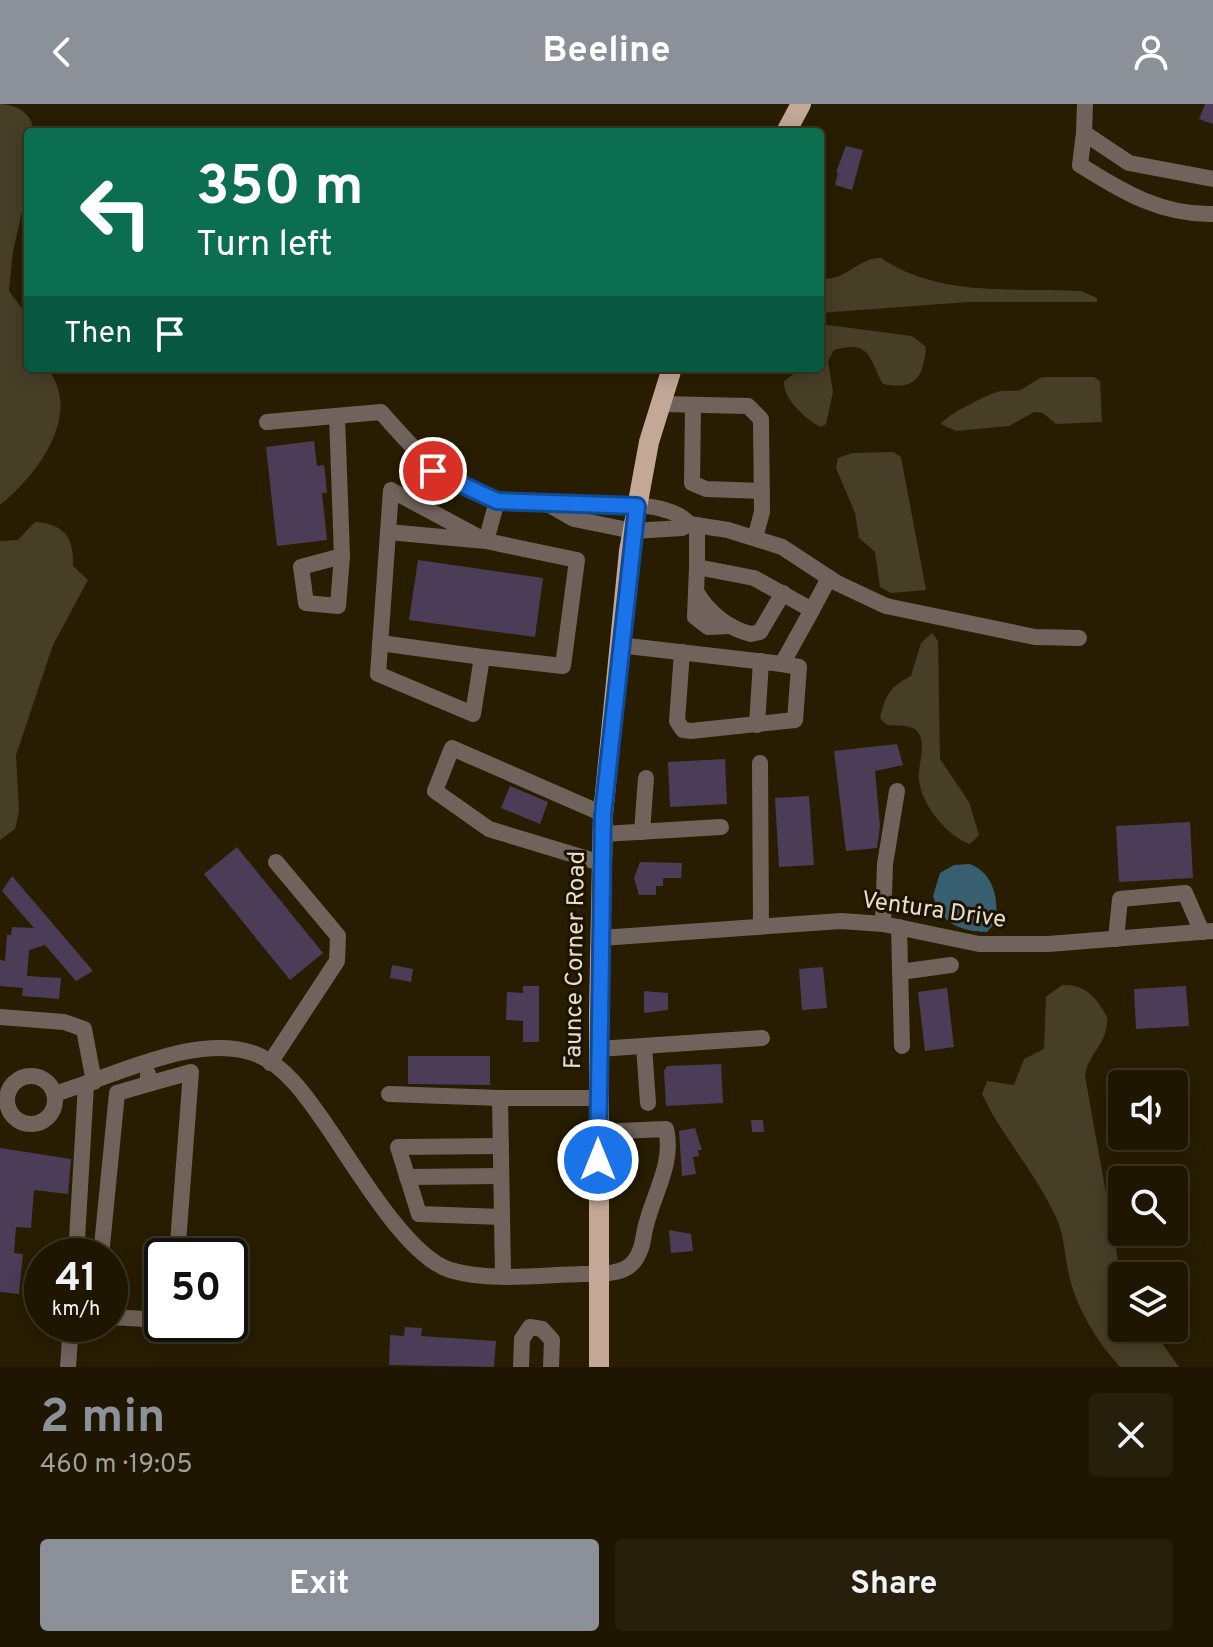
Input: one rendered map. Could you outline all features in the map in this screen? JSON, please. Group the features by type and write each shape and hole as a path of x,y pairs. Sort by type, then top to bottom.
{"main road":[{"path":"788,128 801,104"},
{"name":"Faunce Corner Road","path":"599,1367 598,1049 603,824 633,531 649,442 671,372"}],"street":[{"path":"1085,104 1080,165 1134,199 1198,215 1213,214"},
{"path":"1084,133 1129,163 1213,179"},
{"path":"661,404 736,405 754,410 763,424 762,491 755,538"},
{"path":"693,405 692,483 706,489 762,491"},
{"path":"267,422 381,412 433,471 497,501 637,506 684,517 693,525 697,593 704,605 731,626 751,634 760,632 783,593"},
{"path":"337,416 342,556"},
{"path":"482,657 473,714 378,674 391,490 486,541"},
{"path":"486,541 497,501"},
{"path":"548,504 574,519 633,531 693,525 755,538 782,547 829,578 886,606 1035,637 1079,638"},
{"path":"380,643 563,666 577,560 486,541 388,532"},
{"path":"697,567 745,575 812,610"},
{"path":"782,664 829,578"},
{"path":"619,645 682,652 761,661 799,667 797,716 791,722 691,731 679,726 682,652"},
{"path":"757,725 761,661"},
{"path":"601,863 489,829 435,791 452,748 603,824 642,832 721,827"},
{"path":"760,763 761,925"},
{"path":"642,832 646,778"},
{"path":"897,791 885,864 891,925 900,972 902,1046"},
{"path":"270,1063 337,961 340,947 338,936 276,862"},
{"path":"1116,939 1120,899 1185,893 1207,931"},
{"name":"Ventura Drive","path":"601,938 841,921 891,925 979,944 1116,939 1207,931"},
{"path":"900,972 951,965"},
{"path":"0,1017 64,1022 84,1029 90,1083 77,1238"},
{"path":"598,1049 762,1038"},
{"path":"54,1094 187,1049 210,1046 237,1048 270,1063 312,1104 415,1249 449,1269 503,1275 598,1274 626,1270 641,1255 669,1140 666,1129 656,1127 598,1132"},
{"path":"644,1046 648,1103"},
{"path":"148,1064 148,1084"},
{"path":"103,1238 117,1093 191,1072 178,1238"},
{"path":"389,1094 598,1098"},
{"path":"500,1098 503,1275"},
{"path":"501,1146 398,1147 419,1214 502,1217"},
{"path":"407,1177 501,1176"},
{"path":"521,1367 522,1339 530,1327 542,1329 552,1340 551,1367"},
{"path":"68,1367 70,1342"}],"shaded area":[{"path":"0,104 23,111 33,126 24,128 24,204 13,251 9,291 24,311 24,372 49,372 57,386 60,405 58,424 41,461 0,505"},
{"path":"881,258 904,271 952,285 1081,291 1097,298 1097,302 968,302 824,313 824,278 837,277"},
{"path":"824,325 912,336 926,347 920,374 903,385 883,384 871,359 862,349 846,347 834,350 828,361 833,392 826,424 821,427 796,408 784,388 784,381 796,372 824,372"},
{"path":"1043,377 1094,377 1100,381 1102,422 1056,424 1043,413 1034,412 1009,426 956,431 941,424 959,410 988,395 1020,390"},
{"path":"893,452 901,457 926,590 891,593 880,587 875,552 859,538 855,513 836,468 838,458 852,453"},
{"path":"35,522 54,526 66,534 72,548 73,566 88,580 53,645 16,755 19,811 15,829 0,840 0,541 18,540"},
{"path":"932,633 938,641 940,759 969,802 979,835 970,844 945,827 925,800 919,781 922,742 917,731 907,726 887,725 880,718 887,697 898,684 911,676 921,643"},
{"path":"1062,985 1078,987 1090,994 1107,1017 1105,1034 1085,1076 1108,1205 1108,1246 1115,1246 1118,1262 1108,1262 1108,1342 1161,1342 1179,1367 1120,1367 1103,1346 1071,1284 1060,1228 1050,1205 982,1094 987,1081 1014,1085 1024,1059 1044,1049 1046,997"}],"water":[{"path":"970,864 989,880 995,895 996,922 987,932 968,930 953,924 941,913 933,896 940,873 954,865"}],"building":[{"path":"1205,104 1213,104 1213,124 1199,119"},
{"path":"846,146 863,150 852,190 835,185 836,172"},
{"path":"314,441 317,466 324,465 327,493 322,493 327,540 277,546 266,447"},
{"path":"418,560 543,578 535,637 409,620"},
{"path":"897,744 903,765 875,771 880,826 877,848 846,851 834,751"},
{"path":"725,759 727,804 670,807 668,762"},
{"path":"510,786 548,802 540,824 501,808"},
{"path":"809,796 814,865 779,867 775,798"},
{"path":"1190,822 1193,878 1119,882 1116,826"},
{"path":"237,847 323,953 290,980 204,874"},
{"path":"640,862 682,863 681,878 663,878 663,886 656,886 656,895 639,895 634,878"},
{"path":"12,876 93,971 76,981 45,945 29,950 27,976 61,978 59,999 22,996 23,988 0,986 0,960 5,961 7,935 11,935 12,927 34,928 2,891"},
{"path":"392,965 413,969 411,982 390,978"},
{"path":"823,967 827,1008 802,1010 799,969"},
{"path":"523,986 539,986 539,1042 523,1042 523,1021 506,1020 507,992 523,993"},
{"path":"1186,986 1189,1026 1136,1029 1134,989"},
{"path":"947,988 954,1047 925,1051 918,992"},
{"path":"644,991 668,993 668,1010 644,1013"},
{"path":"408,1056 490,1056 490,1085 408,1084"},
{"path":"721,1064 723,1103 666,1106 664,1071 667,1066"},
{"path":"751,1120 763,1120 764,1132 752,1132"},
{"path":"695,1128 702,1150 698,1150 699,1156 693,1157 696,1174 682,1176 679,1131"},
{"path":"0,1148 71,1159 68,1194 34,1190 31,1228 16,1227 14,1253 23,1254 19,1294 0,1292"},
{"path":"669,1230 691,1234 693,1251 671,1253"},
{"path":"405,1327 422,1328 421,1336 496,1341 494,1367 389,1365 390,1335 404,1336"}],"route":[{"path":"433,471 497,501 637,506 629,551 603,814 598,1160"}]}
